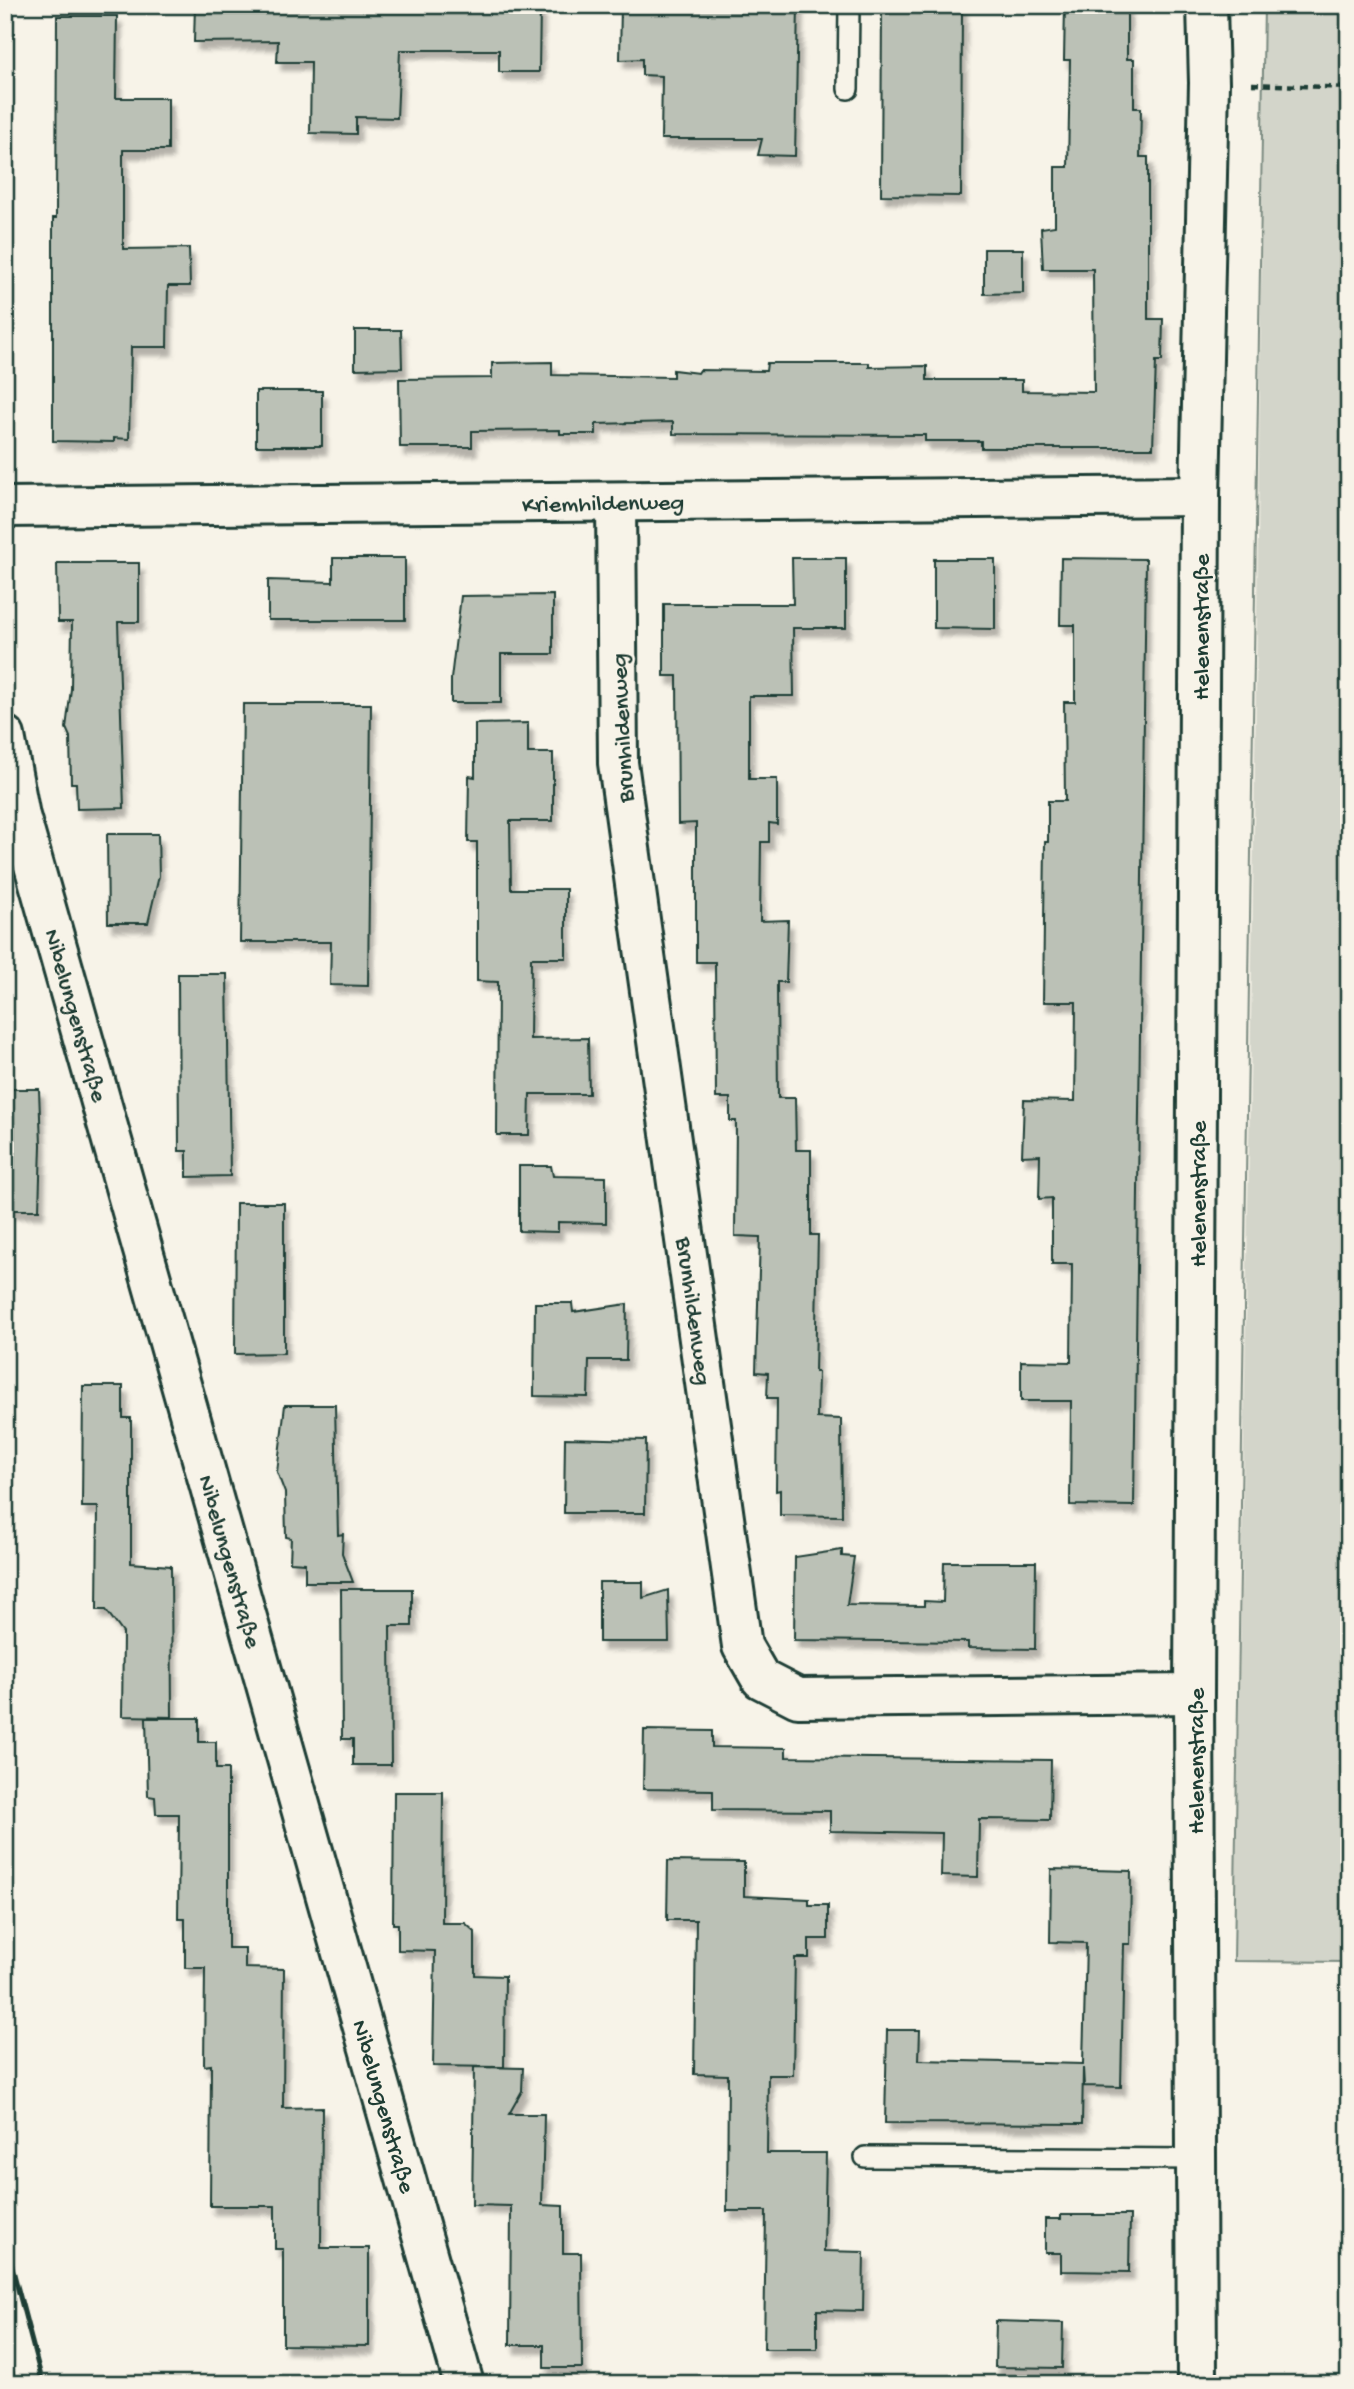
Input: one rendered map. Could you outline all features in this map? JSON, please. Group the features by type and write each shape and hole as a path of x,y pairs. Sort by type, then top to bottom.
{"street":[{"name":"Helenenstraße","path":"1197,2384 1194,1694 1200,496 1209,83 1207,5"},
{"name":"Kriemhildenweg","path":"5,508 1200,496"},
{"name":"Brunhildenweg","path":"616,502 618,763 742,1646 761,1679 798,1698 1194,1694"},
{"name":"Nibelungenstraße","path":"5,736 20,816 464,2384"}],"lane":[{"path":"848,89 849,5"},
{"path":"865,2157 1196,2159"}],"path":[{"path":"1209,83 1349,88"}],"shaded area":[{"path":"1264,5 1349,5 1349,1962 1234,1961 1252,983"}],"building":[{"path":"195,5 540,5 539,72 499,72 499,50 400,50 397,118 356,117 356,134 310,133 311,62 277,62 278,41 194,42"},
{"path":"621,5 798,5 795,156 758,155 762,139 661,139 662,76 642,75 642,59 620,60"},
{"path":"882,5 962,5 961,196 881,195"},
{"path":"1065,5 1127,5 1127,59 1134,59 1134,108 1141,108 1140,157 1148,157 1148,319 1163,319 1162,361 1156,361 1153,448 981,448 981,441 925,441 925,435 673,434 673,422 596,424 596,434 560,434 560,430 472,431 472,447 400,447 399,379 492,378 492,363 552,362 552,375 673,377 673,370 698,373 700,370 766,371 767,363 869,363 869,367 927,366 927,380 1022,380 1022,391 1094,392 1093,269 1043,269 1041,228 1055,226 1055,167 1068,167 1070,60 1064,60"},
{"path":"57,16 117,16 116,98 168,98 168,150 123,150 123,249 189,248 190,286 168,286 167,347 131,347 129,439 114,438 114,442 53,441"},
{"path":"984,249 1023,249 1023,293 984,294"},
{"path":"355,330 401,330 402,368 355,369"},
{"path":"256,391 322,391 322,446 256,446"},
{"path":"333,558 405,558 405,620 268,620 268,580 333,582"},
{"path":"792,558 846,558 846,628 793,628 794,696 749,696 749,779 777,779 777,824 769,823 769,842 761,842 760,921 788,920 786,982 777,982 778,1098 795,1098 796,1150 811,1150 811,1235 818,1235 815,1372 818,1372 817,1418 841,1419 842,1516 780,1515 780,1490 776,1491 777,1398 767,1398 768,1373 756,1372 760,1237 735,1236 736,1121 730,1121 730,1098 716,1098 715,962 696,962 696,823 678,824 677,676 664,676 664,604 793,604"},
{"path":"1061,558 1146,559 1134,1506 1070,1505 1071,1401 1021,1401 1021,1361 1071,1362 1072,1264 1052,1264 1052,1198 1039,1199 1040,1155 1022,1156 1024,1100 1075,1101 1076,1002 1043,1002 1048,801 1065,801 1064,702 1075,702 1075,625 1060,625"},
{"path":"934,559 995,559 995,629 934,628"},
{"path":"57,563 139,563 139,622 118,622 124,808 77,809 76,783 71,783 70,737 66,728 71,689 72,622 58,622"},
{"path":"553,595 553,654 501,654 501,703 451,703 451,679 461,596"},
{"path":"243,704 371,704 368,986 330,985 331,942 240,942"},
{"path":"528,723 528,753 553,753 553,821 510,821 511,889 566,889 566,958 531,958 530,1039 588,1038 589,1094 530,1094 529,1135 497,1135 498,982 477,981 477,842 468,842 469,776 475,777 475,724"},
{"path":"107,834 158,834 159,876 148,923 108,923"},
{"path":"178,974 227,974 230,1176 187,1177 187,1151 179,1151"},
{"path":"5,1089 39,1089 39,1210 5,1210"},
{"path":"519,1166 551,1166 553,1176 606,1177 606,1223 558,1222 558,1232 519,1231"},
{"path":"236,1203 284,1203 284,1353 235,1354"},
{"path":"535,1303 572,1303 573,1312 627,1304 626,1360 589,1360 588,1397 534,1396"},
{"path":"83,1386 123,1386 123,1418 131,1418 131,1563 171,1566 172,1717 122,1716 123,1633 106,1610 97,1610 98,1507 82,1507"},
{"path":"285,1405 335,1405 338,1535 343,1534 342,1553 353,1582 305,1582 305,1563 290,1562 291,1538 286,1537 285,1493 277,1472"},
{"path":"565,1438 646,1440 645,1513 564,1513"},
{"path":"842,1550 842,1556 854,1557 847,1605 924,1606 924,1601 943,1602 944,1562 1036,1562 1035,1649 968,1648 968,1642 794,1640 795,1557"},
{"path":"599,1582 643,1582 643,1598 668,1590 669,1642 599,1642"},
{"path":"341,1589 412,1589 412,1626 390,1626 391,1765 353,1765 353,1739 342,1739"},
{"path":"146,1718 199,1718 199,1742 216,1742 216,1769 228,1769 228,1948 245,1948 245,1968 284,1969 283,2108 322,2107 321,2248 369,2248 369,2346 283,2345 283,2249 275,2249 275,2206 210,2206 211,2065 204,2066 205,1968 185,1968 185,1919 178,1919 179,1814 156,1814 155,1797 148,1796"},
{"path":"644,1730 712,1731 712,1747 786,1748 786,1757 1051,1760 1050,1820 979,1819 978,1877 941,1876 942,1833 830,1831 830,1811 713,1810 713,1790 643,1789"},
{"path":"394,1792 443,1792 442,1923 465,1923 475,1932 475,1975 505,1976 504,2067 433,2066 435,1951 398,1950 398,1924 393,1924"},
{"path":"668,1861 744,1862 744,1896 809,1899 809,1905 828,1905 828,1939 809,1939 809,1958 795,1958 793,2075 768,2075 767,2153 826,2153 824,2251 864,2252 863,2311 817,2310 817,2349 764,2349 766,2211 727,2211 728,2075 694,2074 696,1920 667,1920"},
{"path":"1051,1869 1131,1871 1130,1944 1124,1944 1121,2087 1084,2086 1083,2068 1082,2124 885,2123 887,2030 920,2030 919,2060 1083,2064 1086,1943 1050,1942"},
{"path":"474,2067 523,2068 522,2091 509,2114 544,2114 542,2205 563,2206 563,2253 581,2253 582,2368 544,2368 544,2345 510,2345 511,2206 472,2205"},
{"path":"1061,2215 1130,2215 1129,2272 1061,2271 1061,2253 1045,2253 1045,2219 1061,2219"},
{"path":"996,2321 1063,2323 1062,2368 995,2367"}],"railway":[{"path":"5,2240 43,2384"},
{"path":"5,2346 15,2384"}]}
